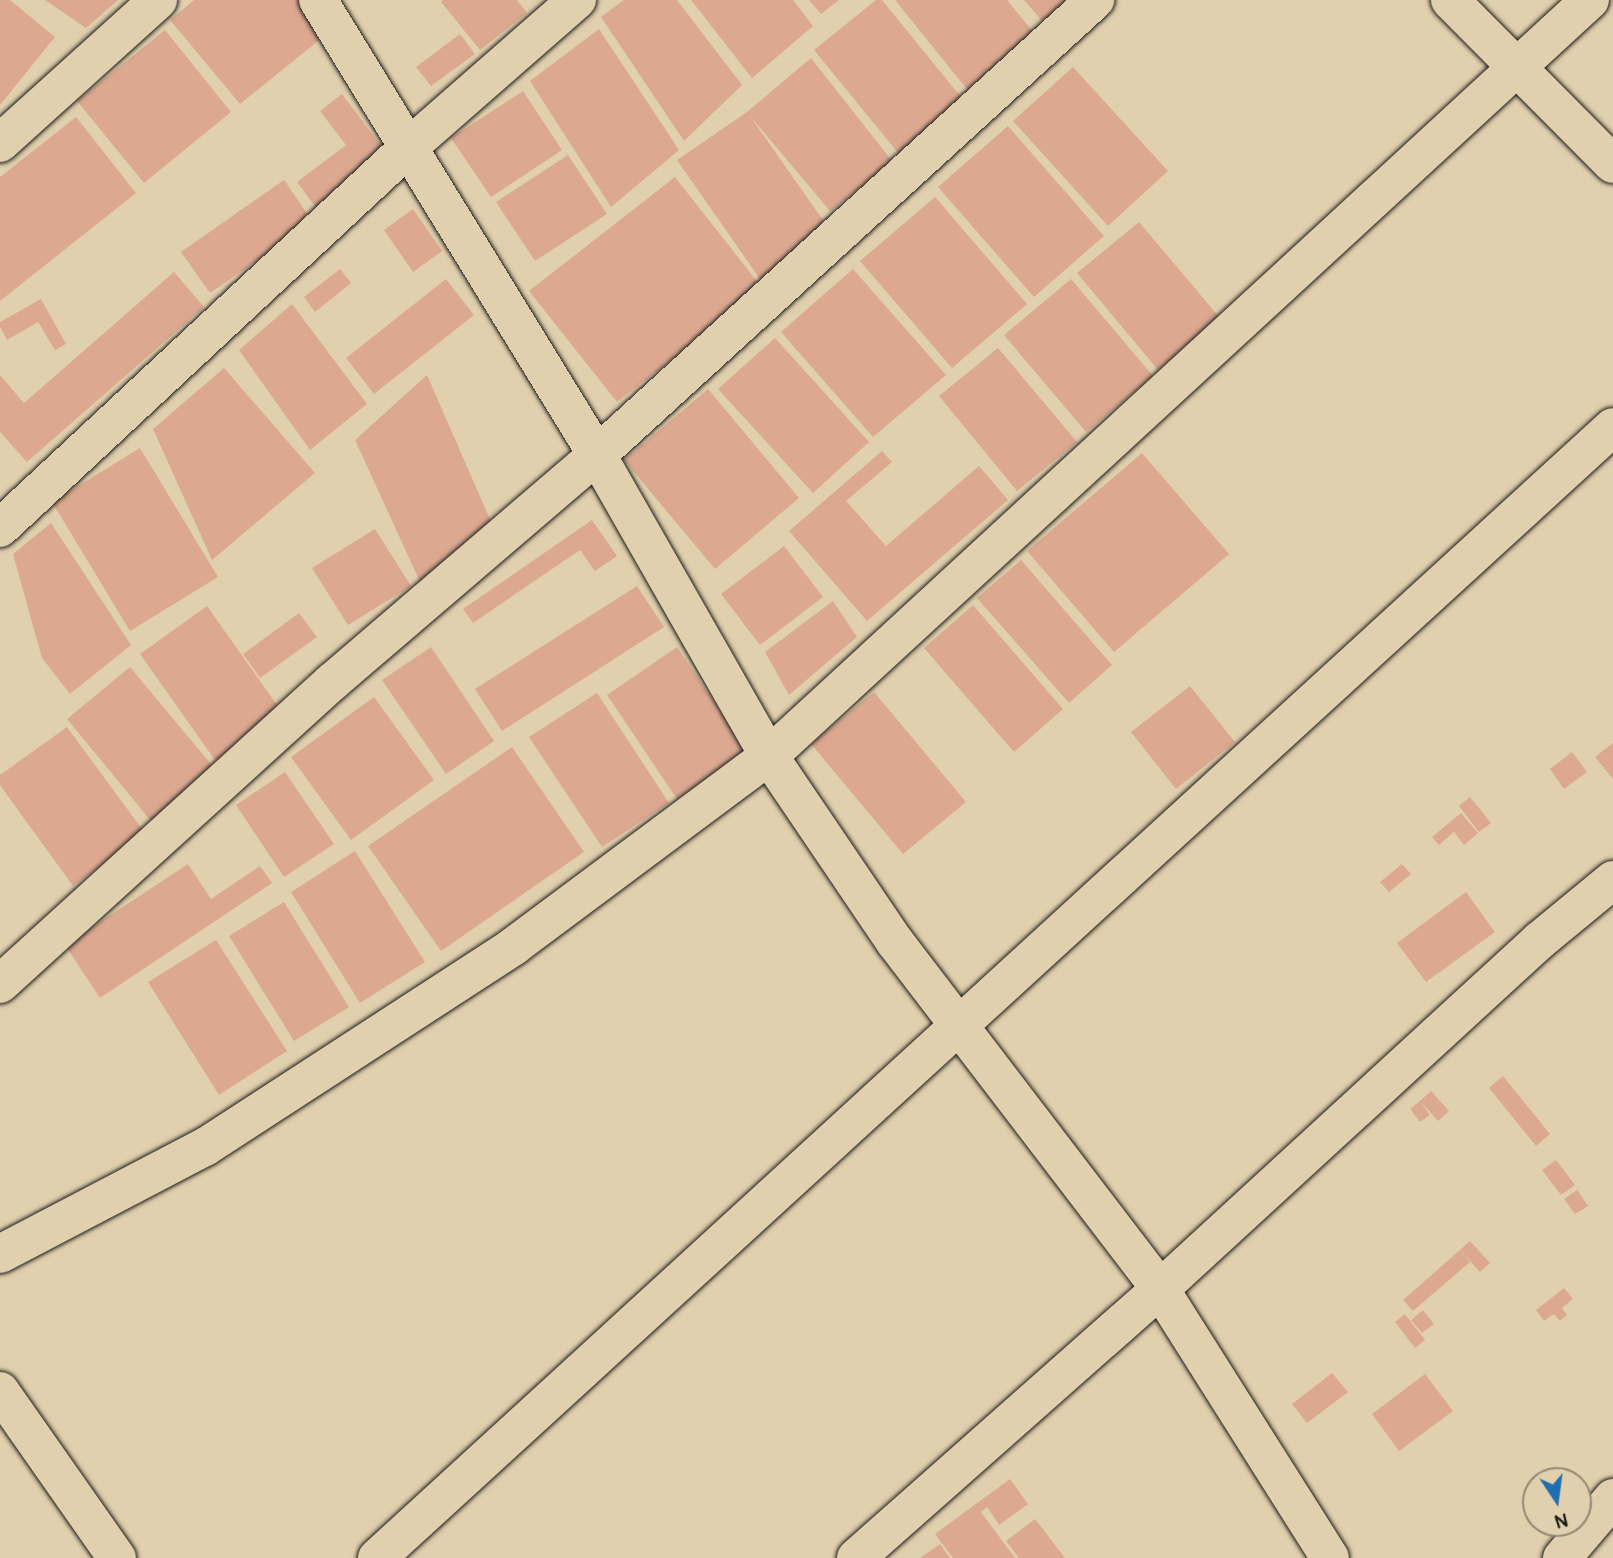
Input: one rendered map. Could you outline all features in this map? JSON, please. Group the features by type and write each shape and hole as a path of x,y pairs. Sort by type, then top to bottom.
{"street":[{"path":"0,143 158,0"},
{"path":"318,0 410,146 597,455 769,755 895,942 1160,1289 1330,1558"},
{"path":"0,528 410,146 578,0"},
{"path":"0,984 332,682 597,455 1095,0"},
{"path":"1450,0 1613,163"},
{"path":"0,1254 205,1147 514,946 769,755 1590,0"},
{"path":"377,1558 1613,427"},
{"path":"856,1558 1160,1289 1539,941 1613,880"},
{"path":"0,1391 117,1558"},
{"path":"1562,1558 1613,1498"}],"building":[{"path":"0,0 10,0 55,37 0,105"},
{"path":"45,0 118,0 86,28"},
{"path":"194,0 301,0 328,33 240,104 170,20"},
{"path":"517,0 527,13 480,50 441,2"},
{"path":"624,0 677,0 742,85 684,141 601,17"},
{"path":"691,0 793,0 813,26 752,78"},
{"path":"809,0 839,0 821,14"},
{"path":"876,0 882,0 965,102 899,154 814,50"},
{"path":"895,0 1007,0 1038,38 970,93"},
{"path":"1024,0 1070,0 1044,23"},
{"path":"599,29 679,150 611,207 530,81"},
{"path":"165,30 231,112 144,183 77,101"},
{"path":"460,34 475,54 431,86 416,67"},
{"path":"811,58 893,162 830,211 750,116 832,233 762,282 677,160 747,112"},
{"path":"1073,67 1168,171 1108,226 1013,121"},
{"path":"523,91 562,150 491,197 451,138"},
{"path":"342,94 388,155 317,209 297,182 346,145 320,111"},
{"path":"76,117 136,193 0,301 0,177"},
{"path":"1008,126 1104,236 1034,297 938,187"},
{"path":"568,155 607,214 535,261 496,202"},
{"path":"675,177 763,289 617,402 529,291"},
{"path":"284,180 313,222 210,293 181,252"},
{"path":"935,197 1027,304 952,368 860,261"},
{"path":"413,209 442,251 413,272 384,230"},
{"path":"1139,222 1220,318 1158,370 1077,273"},
{"path":"340,269 351,283 315,312 304,297"},
{"path":"853,269 946,375 873,437 781,332"},
{"path":"174,272 204,307 27,462 0,432 0,375 24,403"},
{"path":"446,279 474,315 374,394 346,358"},
{"path":"1071,279 1153,376 1086,432 1004,335"},
{"path":"41,299 66,344 55,350 38,322 7,340 0,322"},
{"path":"292,304 367,404 310,450 239,350"},
{"path":"775,338 869,442 813,493 718,389"},
{"path":"998,348 1077,442 1017,491 939,396"},
{"path":"224,368 315,473 212,560 153,429"},
{"path":"427,375 492,524 421,584 355,440"},
{"path":"708,389 799,498 715,569 624,460"},
{"path":"140,448 218,577 130,631 52,502"},
{"path":"882,451 892,462 846,501 886,546 979,466 1008,500 867,621 789,531"},
{"path":"1142,453 1229,554 1114,652 1027,551"},
{"path":"592,520 617,556 595,571 580,550 473,623 463,609"},
{"path":"51,523 131,645 70,694 42,658 13,554"},
{"path":"375,529 411,586 348,625 312,568"},
{"path":"784,546 823,597 760,645 721,594"},
{"path":"1021,560 1112,665 1069,703 977,598"},
{"path":"637,586 664,627 502,731 475,689"},
{"path":"833,601 857,637 789,695 765,652"},
{"path":"973,605 1063,709 1014,752 924,648"},
{"path":"207,606 284,715 217,763 140,654"},
{"path":"299,613 317,637 260,678 243,654"},
{"path":"431,647 494,741 446,774 382,680"},
{"path":"677,647 748,752 677,799 607,695"},
{"path":"130,667 215,769 151,821 67,719"},
{"path":"1190,686 1235,742 1176,789 1131,732"},
{"path":"874,692 966,802 903,854 811,744"},
{"path":"597,693 669,803 602,847 529,737"},
{"path":"374,697 434,780 351,840 291,757"},
{"path":"67,727 145,833 73,886 0,785 0,775"},
{"path":"1613,743 1613,779 1595,757"},
{"path":"512,747 584,852 441,951 368,846"},
{"path":"1572,752 1587,772 1564,789 1550,769"},
{"path":"285,772 334,844 284,877 236,805"},
{"path":"1470,797 1491,823 1479,832 1459,806"},
{"path":"1461,813 1478,833 1464,845 1454,832 1439,845 1432,837"},
{"path":"355,851 425,962 360,1003 291,892"},
{"path":"188,864 211,899 260,866 272,883 100,998 65,945"},
{"path":"1402,864 1411,874 1389,892 1380,882"},
{"path":"1466,892 1495,932 1426,982 1397,943"},
{"path":"284,902 349,1007 294,1041 229,936"},
{"path":"216,940 287,1051 219,1095 148,982"},
{"path":"1503,1076 1550,1134 1536,1146 1489,1088"},
{"path":"1431,1091 1449,1111 1438,1121 1420,1101"},
{"path":"1420,1101 1430,1115 1420,1122 1410,1109"},
{"path":"1556,1160 1575,1185 1561,1195 1542,1170"},
{"path":"1577,1190 1588,1206 1575,1214 1564,1199"},
{"path":"1470,1241 1490,1263 1480,1272 1460,1250"},
{"path":"1460,1250 1470,1262 1413,1311 1403,1300"},
{"path":"1564,1288 1573,1299 1562,1308 1567,1315 1560,1321 1554,1314 1544,1321 1536,1310"},
{"path":"1423,1310 1434,1324 1422,1333 1411,1320"},
{"path":"1405,1314 1425,1340 1415,1348 1395,1322"},
{"path":"1332,1373 1348,1392 1307,1423 1292,1404"},
{"path":"1425,1374 1453,1411 1399,1451 1372,1414"},
{"path":"1010,1479 1028,1504 999,1525 987,1507 981,1512 1015,1558 953,1558 935,1534"},
{"path":"1035,1519 1065,1558 1019,1558 1006,1541"},
{"path":"940,1544 950,1558 920,1558"}]}
